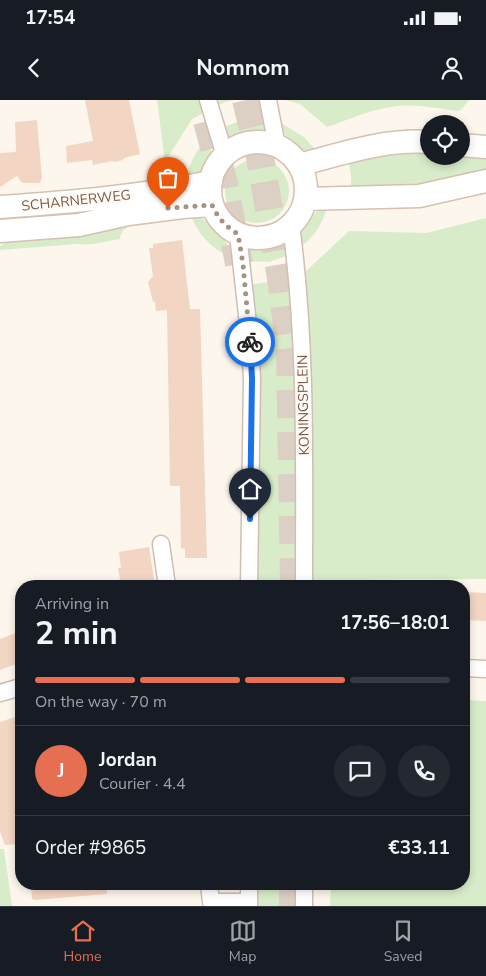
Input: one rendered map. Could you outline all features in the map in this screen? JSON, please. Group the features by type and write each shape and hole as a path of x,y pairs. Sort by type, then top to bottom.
{"street":[{"path":"208,100 225,156"},
{"path":"268,100 277,146"},
{"path":"299,165 352,150 400,142 420,142"},
{"path":"261,143 277,146 289,154 299,165 306,185 302,210 291,225 280,233 266,238 252,238 238,234 225,225 212,205 210,197 211,182 216,168 225,156 245,144 261,143"},
{"path":"470,146 486,147"},
{"path":"305,199 419,196 486,181"},
{"name":"SCHARNERWEG","path":"0,208 78,201 181,188 211,182"},
{"name":"SCHARNERWEG","path":"0,231 79,225 128,214 183,206 212,205"},
{"name":"KONINGSPLEIN","path":"291,225 298,279 303,356 304,580"},
{"path":"238,234 250,333 252,378 249,580"},
{"path":"161,544 166,580"},
{"path":"470,668 486,669"},
{"path":"0,693 15,689"},
{"path":"210,890 211,902 249,904 249,890"},
{"path":"304,890 304,906"}],"green space":[{"path":"157,100 233,100 225,102 192,119 165,162"},
{"path":"285,100 469,100 461,110 457,111 424,106 399,106 375,110 327,127 300,104"},
{"path":"249,119 265,119 268,134 246,135 226,143 222,128"},
{"path":"281,123 304,137 319,154 305,151 294,145 286,136"},
{"path":"210,136 211,151 208,163 200,172 187,180 194,156"},
{"path":"420,151 420,165 470,165 470,155 486,153 486,175 423,188 351,191 348,159"},
{"path":"257,159 269,162 280,168 286,179 289,191 286,203 280,214 269,220 257,223 245,220 234,214 228,203 225,191 228,179 234,168 245,162"},
{"path":"327,207 317,230 300,247 300,240 307,222 315,213"},
{"path":"162,215 164,221 137,224 125,229 120,239 88,244 0,250 0,246 7,242 25,238"},
{"path":"191,216 205,220 217,230 227,243 232,257 218,250 207,241"},
{"path":"486,218 486,579 310,580 313,416 304,273 349,231 426,233"},
{"path":"287,240 289,255 269,262 247,261 246,247 267,248"},
{"path":"292,278 299,351 299,580 255,580 250,285"},
{"path":"470,700 486,701 486,906 330,906 331,890 470,890"},
{"path":"0,849 4,849 12,906 0,906"},
{"path":"255,890 298,890 298,906 255,906"}],"building":[{"path":"85,100 129,100 140,154 115,162 93,165 92,160 67,163 66,146 93,141"},
{"path":"37,120 42,178 40,183 22,183 17,176 0,187 0,153 16,152 15,122"},
{"path":"182,240 190,309 200,309 207,558 185,558 185,549 181,548 180,486 170,486 167,310 156,311 148,282 153,276 149,248 153,248 153,244"},
{"path":"149,547 154,580 120,580 118,568 121,568 119,552"},
{"path":"470,592 486,593 486,621 470,620"},
{"path":"15,633 15,664 0,670 0,639"},
{"path":"15,717 15,844 5,845 0,832 0,722"},
{"path":"31,890 107,890 107,894 32,899"}],"tunnel":[{"path":"246,100 260,157 281,278 290,350 294,580"},
{"path":"207,121 225,187 239,264"},
{"path":"293,890 293,906"}],"way so far":[{"path":"168,208 212,205 225,225 238,234 243,264 250,342"}],"route":[{"path":"250,342 252,378 250,519"}]}
